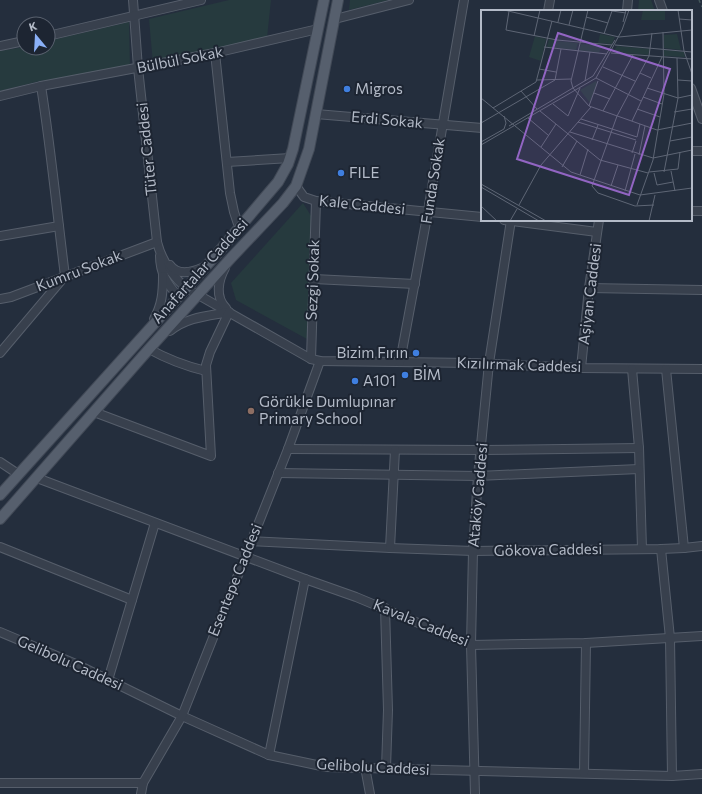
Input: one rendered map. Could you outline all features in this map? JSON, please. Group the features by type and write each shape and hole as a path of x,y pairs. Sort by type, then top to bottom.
{"main road":[{"name":"Anafartalar Caddesi","path":"0,495 206,266 278,182 290,158 301,113 324,0"},
{"name":"Anafartalar Caddesi","path":"0,520 197,295 283,203 296,186 309,149 338,0"}],"street":[{"name":"Tüter Caddesi","path":"133,0 138,68 157,242 166,266 176,279 197,295"},
{"path":"56,34 201,0"},
{"path":"335,19 409,0"},
{"name":"Funda Sokak","path":"400,362 428,211 464,0"},
{"path":"548,10 550,0"},
{"path":"627,10 628,0"},
{"path":"659,0 663,10"},
{"name":"Bülbül Sokak","path":"0,96 41,86 215,53 318,29"},
{"path":"0,46 16,43"},
{"path":"215,53 230,193 239,228"},
{"path":"0,353 65,276 58,226 50,138 41,86"},
{"path":"692,91 702,119"},
{"name":"Erdi Sokak","path":"316,114 481,128"},
{"path":"227,162 290,158"},
{"name":"Kale Caddesi","path":"296,186 304,197 316,201 428,211 481,218"},
{"name":"Sezgi Sokak","path":"311,359 316,201"},
{"name":"Ataköy Caddesi","path":"475,794 471,645 473,550 478,476 489,363 509,221"},
{"path":"516,221 597,232"},
{"name":"Aşiyan Caddesi","path":"581,368 589,288 599,221"},
{"path":"0,236 58,226"},
{"name":"Kumru Sokak","path":"0,299 11,297 157,242"},
{"path":"160,252 172,268 179,272 187,273 206,266"},
{"path":"160,252 160,265 163,276 170,288 178,296"},
{"path":"229,312 220,302 218,294 219,282 222,273 231,258"},
{"path":"147,330 159,310 162,300 163,276"},
{"path":"314,279 415,284"},
{"path":"589,288 702,290"},
{"name":"Kızılırmak Caddesi","path":"197,295 311,359 320,361 489,363 581,368 702,369"},
{"path":"206,371 175,362 149,350 178,324 189,319 229,312"},
{"path":"94,412 210,456 206,371 208,356 229,312"},
{"name":"Esentepe Caddesi","path":"141,794 144,783 182,716 288,449 320,361"},
{"path":"632,369 639,448 642,549"},
{"path":"666,369 684,548"},
{"path":"288,449 481,450 639,448"},
{"path":"390,548 395,450"},
{"path":"0,462 18,474"},
{"path":"278,473 478,476 639,469"},
{"name":"Kavala Caddesi","path":"37,478 244,557 385,608 471,645 586,643 702,636"},
{"path":"108,680 155,523"},
{"name":"Gökova Caddesi","path":"251,541 390,548 473,550 661,549 702,546"},
{"path":"0,547 132,600"},
{"path":"661,549 670,638 672,776"},
{"path":"270,755 305,579"},
{"path":"385,608 388,710 386,768"},
{"name":"Gelibolu Caddesi","path":"0,632 76,664 182,716 270,755 326,767 672,776 702,774"},
{"path":"584,773 586,643"},
{"path":"364,768 370,794"},
{"path":"0,784 144,783"}],"path":[{"path":"699,0 702,7"}],"green space":[{"path":"229,0 271,0 267,38 153,64 149,19"},
{"path":"350,0 389,0 349,10"},
{"path":"639,0 651,0 655,10 638,10"},
{"path":"129,22 130,68 40,81 0,91 0,51 16,48 16,56 56,56 56,39"},
{"path":"303,203 313,219 307,339 236,300 231,283"}],"place":[{"name":"Migros","path":"347,89"},
{"name":"FILE","path":"341,173"},
{"name":"Bizim Fırın","path":"416,353"},
{"name":"BİM","path":"405,375"},
{"name":"A101","path":"355,381"},
{"name":"Görükle Dumlupınar Primary School","path":"251,411"}]}
